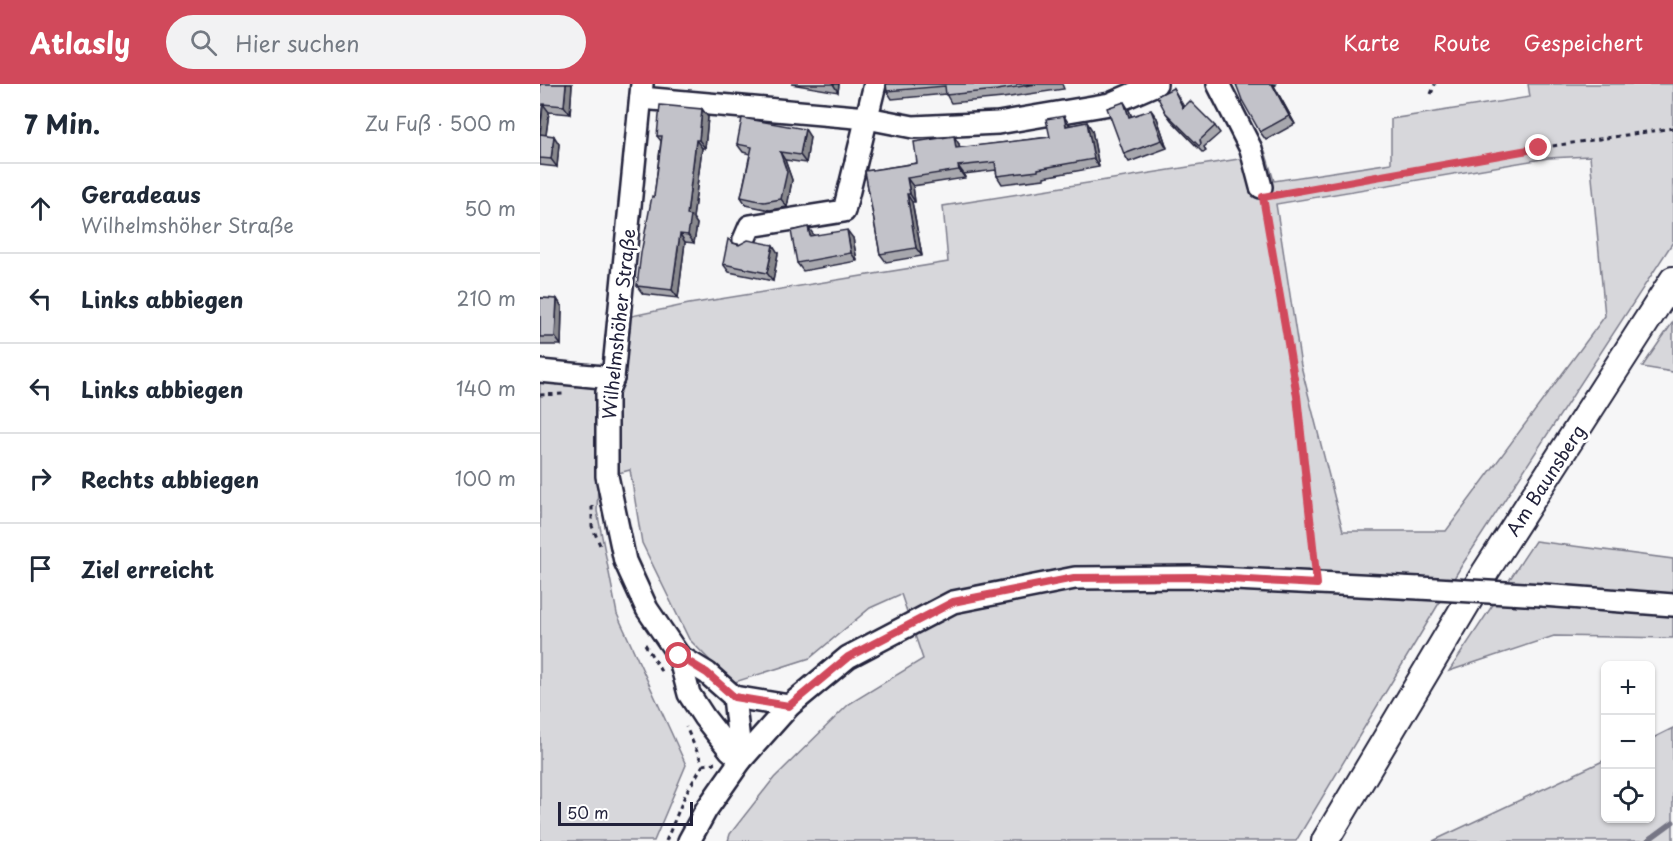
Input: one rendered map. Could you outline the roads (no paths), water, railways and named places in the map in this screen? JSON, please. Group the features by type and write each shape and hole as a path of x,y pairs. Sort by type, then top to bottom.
{"main road":[{"name":"Am Baunsberg","path":"1325,841 1486,572 1673,280"}],"street":[{"path":"744,240 750,226 844,211 875,84"},
{"path":"641,91 867,118 913,127 999,123 1110,104 1155,84"},
{"path":"1218,84 1251,149 1262,192"},
{"name":"Wilhelmshöher Straße","path":"641,91 614,378 607,392 607,476 625,561 647,609 679,656 689,694 730,750 741,759"},
{"path":"540,371 614,378"},
{"path":"689,841 706,810 741,759 789,706 848,657 953,602 1074,578 1195,577 1543,595 1673,605"},
{"name":"Wilhelmshöher Straße","path":"679,656 707,673 734,697"},
{"path":"741,759 734,697 789,706"}],"waterway":[{"path":"1647,841 1673,822"}]}
